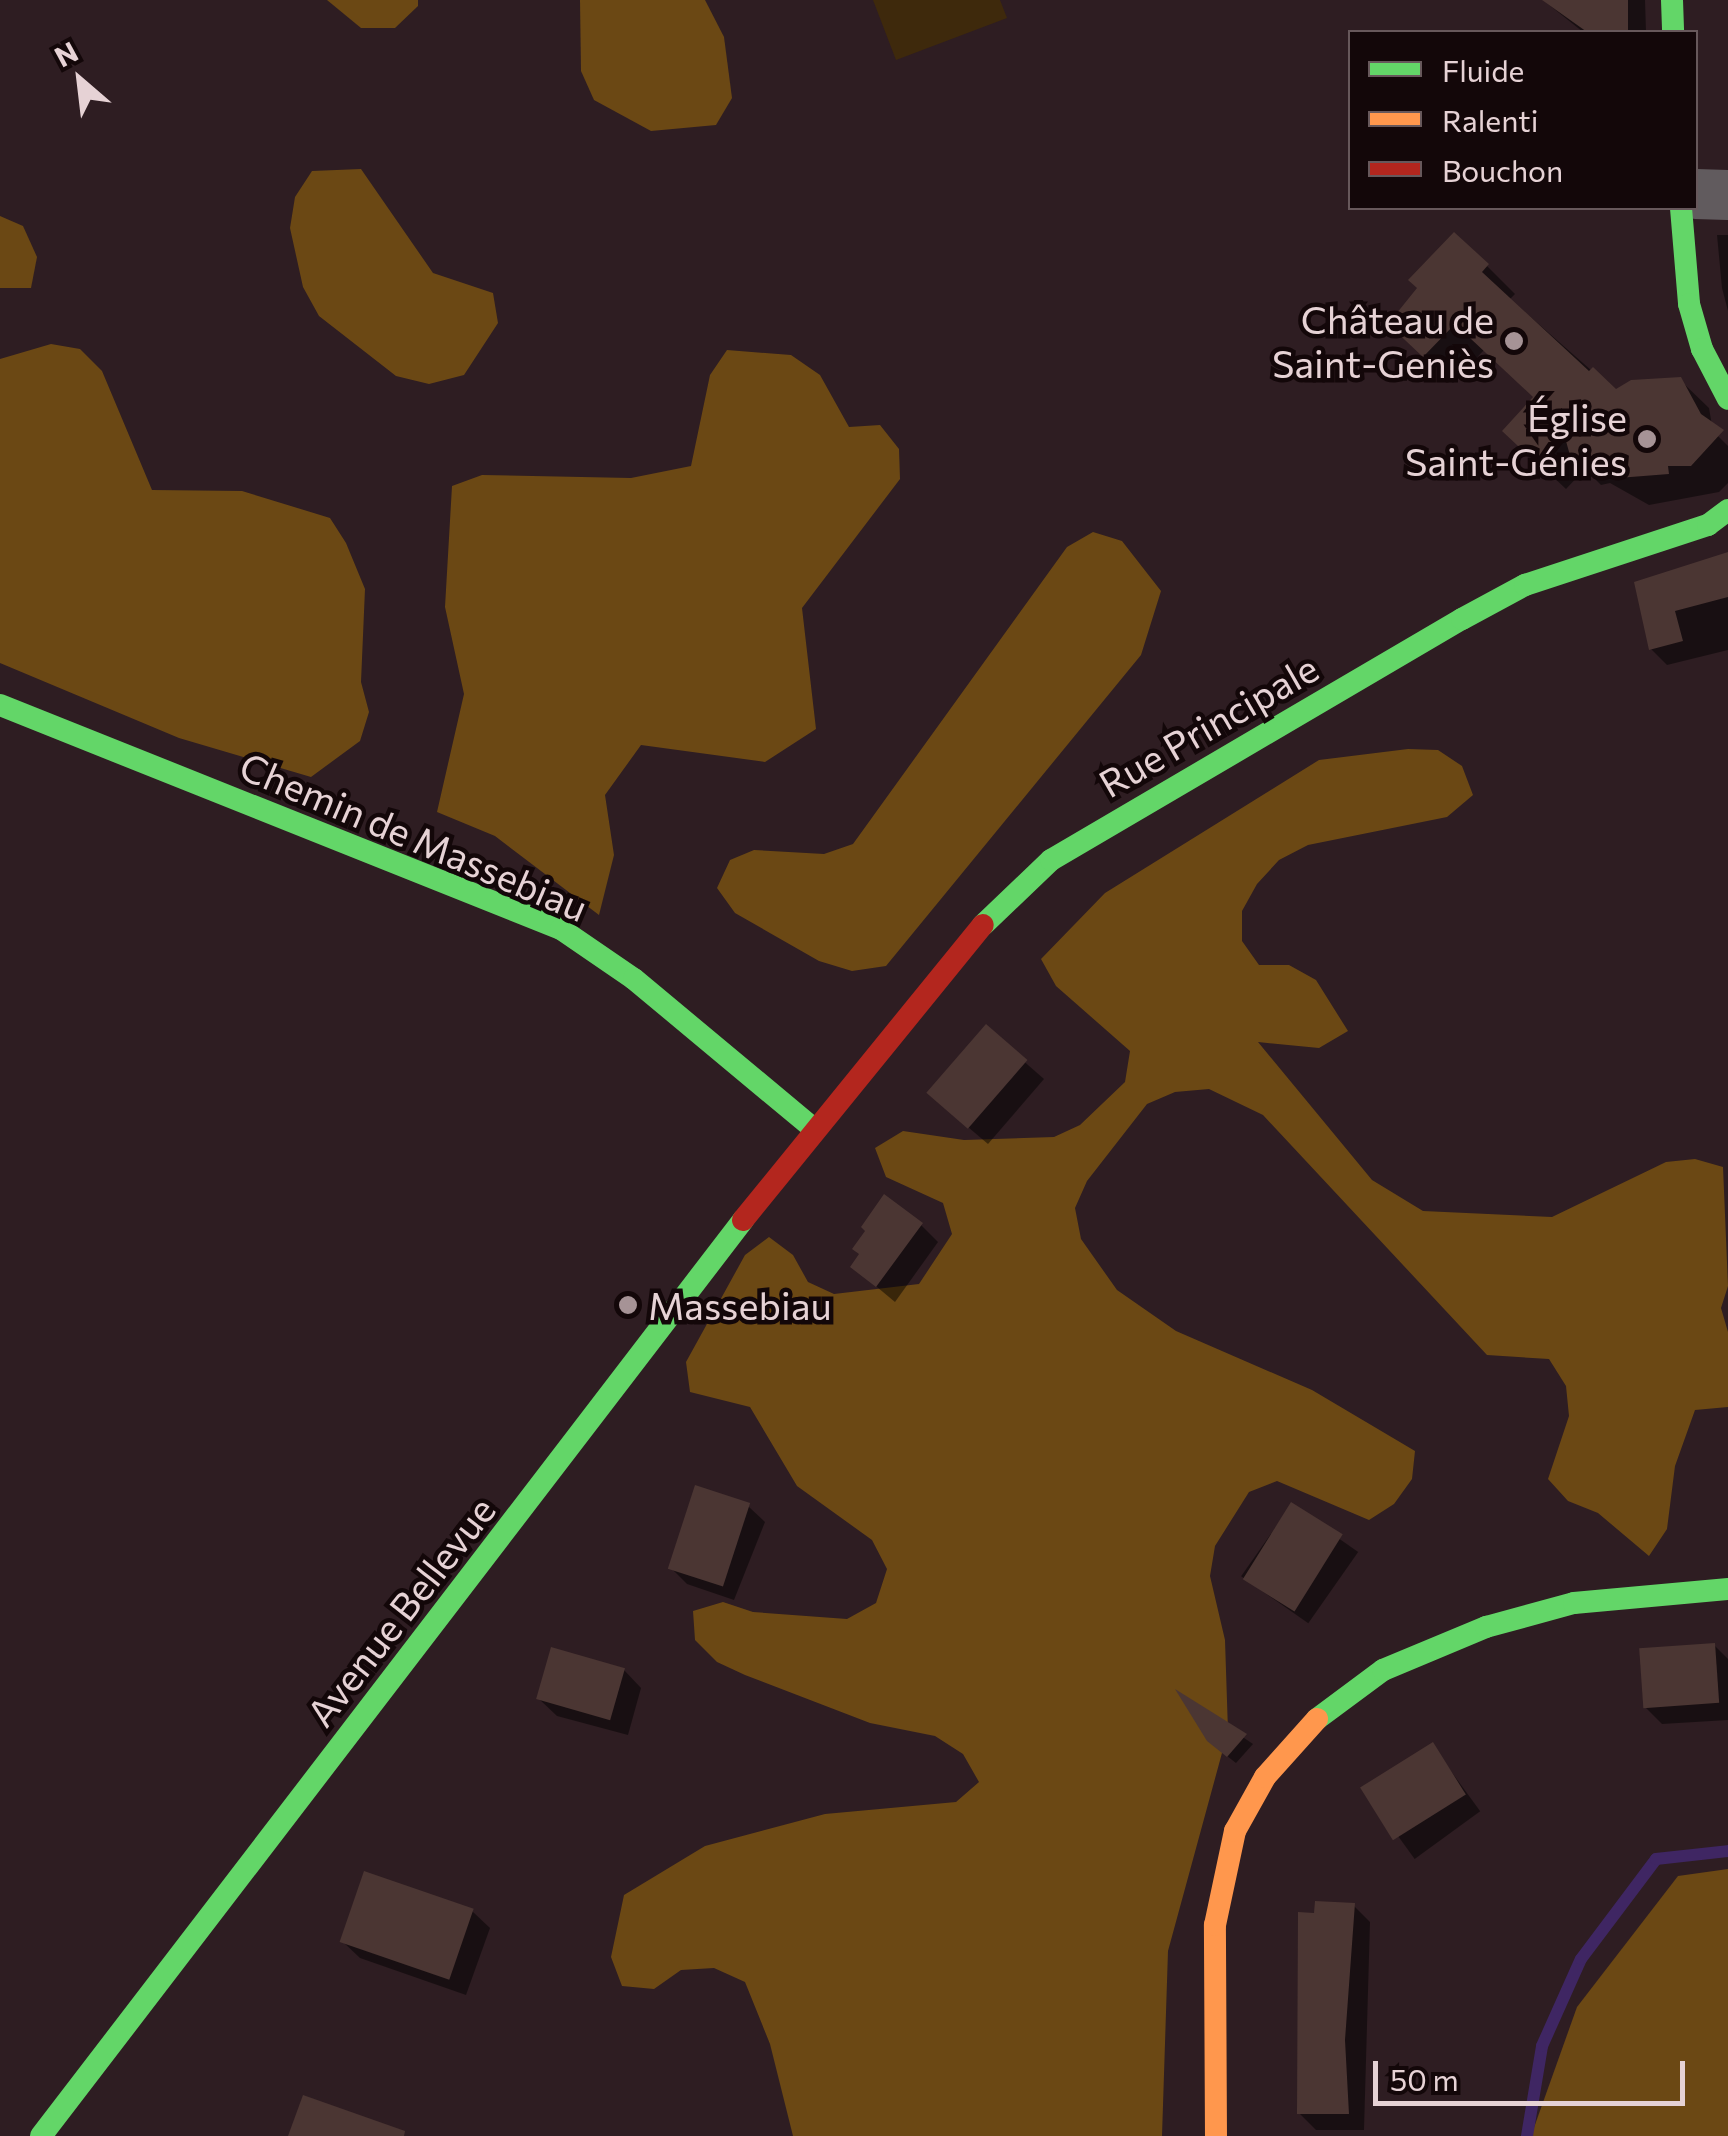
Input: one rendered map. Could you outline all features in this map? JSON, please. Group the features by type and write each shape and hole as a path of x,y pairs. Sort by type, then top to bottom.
{"main road":[{"path":"1672,0 1673,30"},
{"path":"1681,210 1689,304 1702,349 1728,398"},
{"name":"Rue Principale","path":"813,1128 950,956 1051,860 1525,585 1708,525 1728,510"},
{"name":"Chemin de Massebiau","path":"0,705 561,930 634,979 813,1128"},
{"name":"Avenue Bellevue","path":"41,2136 813,1128"},
{"path":"1216,2136 1215,1925 1235,1830 1265,1777 1308,1726 1383,1670 1486,1626 1574,1603 1728,1589"}],"street":[{"path":"1698,194 1728,195"}],"shaded area":[{"path":"327,0 418,0 418,6 395,28 361,28"},
{"path":"580,0 705,0 724,37 732,98 716,125 651,131 594,100 581,71"},
{"path":"873,0 1000,0 1007,18 896,60"},
{"path":"361,169 433,273 493,293 498,323 464,375 429,384 396,376 319,316 303,287 290,228 295,197 312,171"},
{"path":"0,216 23,226 37,257 31,288 0,288"},
{"path":"51,344 80,349 102,371 152,490 242,491 330,518 346,543 365,589 361,682 369,712 360,741 311,777 179,738 0,663 0,359"},
{"path":"727,350 791,355 820,375 849,427 880,425 899,449 900,479 802,608 816,729 765,762 641,745 605,795 614,855 599,915 495,836 437,812 464,694 445,607 452,486 482,475 631,478 691,466 710,375"},
{"path":"1093,532 1122,541 1161,591 1141,655 886,966 852,971 819,961 735,913 717,888 730,860 754,850 824,854 853,844 1067,547"},
{"path":"1408,749 1438,750 1462,766 1473,795 1447,817 1308,845 1279,860 1257,884 1242,911 1242,941 1259,965 1289,965 1316,980 1348,1031 1319,1048 1258,1042 1372,1180 1423,1211 1552,1217 1666,1162 1695,1159 1723,1167 1728,1286 1721,1308 1728,1332 1728,1407 1695,1410 1675,1466 1667,1529 1649,1556 1598,1513 1568,1501 1548,1479 1569,1416 1566,1386 1549,1359 1487,1355 1263,1115 1209,1089 1175,1092 1147,1104 1087,1181 1075,1208 1081,1239 1117,1290 1176,1331 1312,1390 1415,1451 1412,1479 1394,1504 1369,1520 1277,1481 1249,1492 1215,1546 1210,1576 1225,1640 1228,1731 1168,1951 1162,2136 793,2136 770,2044 745,1982 714,1968 681,1970 654,1989 622,1986 611,1957 624,1895 705,1846 825,1814 956,1802 979,1782 963,1754 935,1736 870,1723 745,1675 717,1662 695,1640 693,1611 723,1602 753,1612 847,1619 876,1603 887,1569 872,1540 797,1486 750,1407 690,1392 686,1362 745,1255 769,1237 793,1255 808,1282 834,1294 919,1284 952,1234 943,1203 886,1177 875,1148 903,1131 964,1140 1054,1137 1080,1125 1125,1082 1130,1051 1056,986 1041,959 1105,893 1319,760"},
{"path":"1728,1869 1728,2136 1531,2136 1577,2007 1678,1876"}],"building":[{"path":"1542,0 1628,0 1628,30 1584,30"},
{"name":"Château de Saint-Geniès","path":"1454,232 1489,264 1482,272 1589,371 1593,367 1616,389 1631,380 1681,377 1701,414 1724,430 1691,466 1668,466 1669,474 1618,478 1618,468 1593,469 1589,453 1571,459 1564,434 1536,463 1502,431 1533,397 1455,324 1423,357 1388,324 1417,288 1408,280"},
{"path":"1728,552 1728,597 1675,611 1683,641 1649,650 1634,582"},
{"path":"986,1024 1028,1060 968,1129 926,1093"},
{"path":"884,1194 923,1223 876,1287 850,1267 859,1254 852,1249 865,1231 861,1227"},
{"path":"695,1485 750,1503 723,1587 668,1569"},
{"path":"1291,1502 1343,1534 1295,1611 1243,1579"},
{"path":"1715,1643 1719,1703 1643,1708 1639,1648"},
{"path":"551,1647 625,1668 610,1720 536,1699"},
{"path":"1175,1689 1247,1734 1227,1757 1207,1741"},
{"path":"1433,1742 1466,1795 1393,1840 1360,1788"},
{"path":"364,1871 474,1909 449,1980 340,1942"},
{"path":"1315,1901 1355,1903 1345,2040 1349,2114 1297,2114 1298,1912 1314,1913"},
{"path":"303,2095 405,2131 404,2136 288,2136"}],"waterway":[{"path":"1527,2136 1542,2046 1581,1959 1656,1859 1728,1851"}],"traffic: fast":[{"path":"1672,0 1673,30"},
{"path":"1681,210 1689,304 1702,349 1728,399"},
{"path":"983,925 1051,860 1462,619 1525,585 1708,525 1728,510"},
{"path":"0,705 561,929 634,979 813,1128"},
{"path":"41,2136 743,1220"},
{"path":"1317,1719 1383,1670 1486,1627 1574,1603 1728,1589"}],"traffic: slow":[{"path":"1216,2136 1215,1925 1235,1831 1265,1777 1317,1719"}],"traffic: jam":[{"path":"743,1220 983,925"}],"place":[{"name":"Château de Saint-Geniès","path":"1514,341"},
{"name":"Église Saint-Génies","path":"1647,439"},
{"name":"Massebiau","path":"628,1305"}]}
